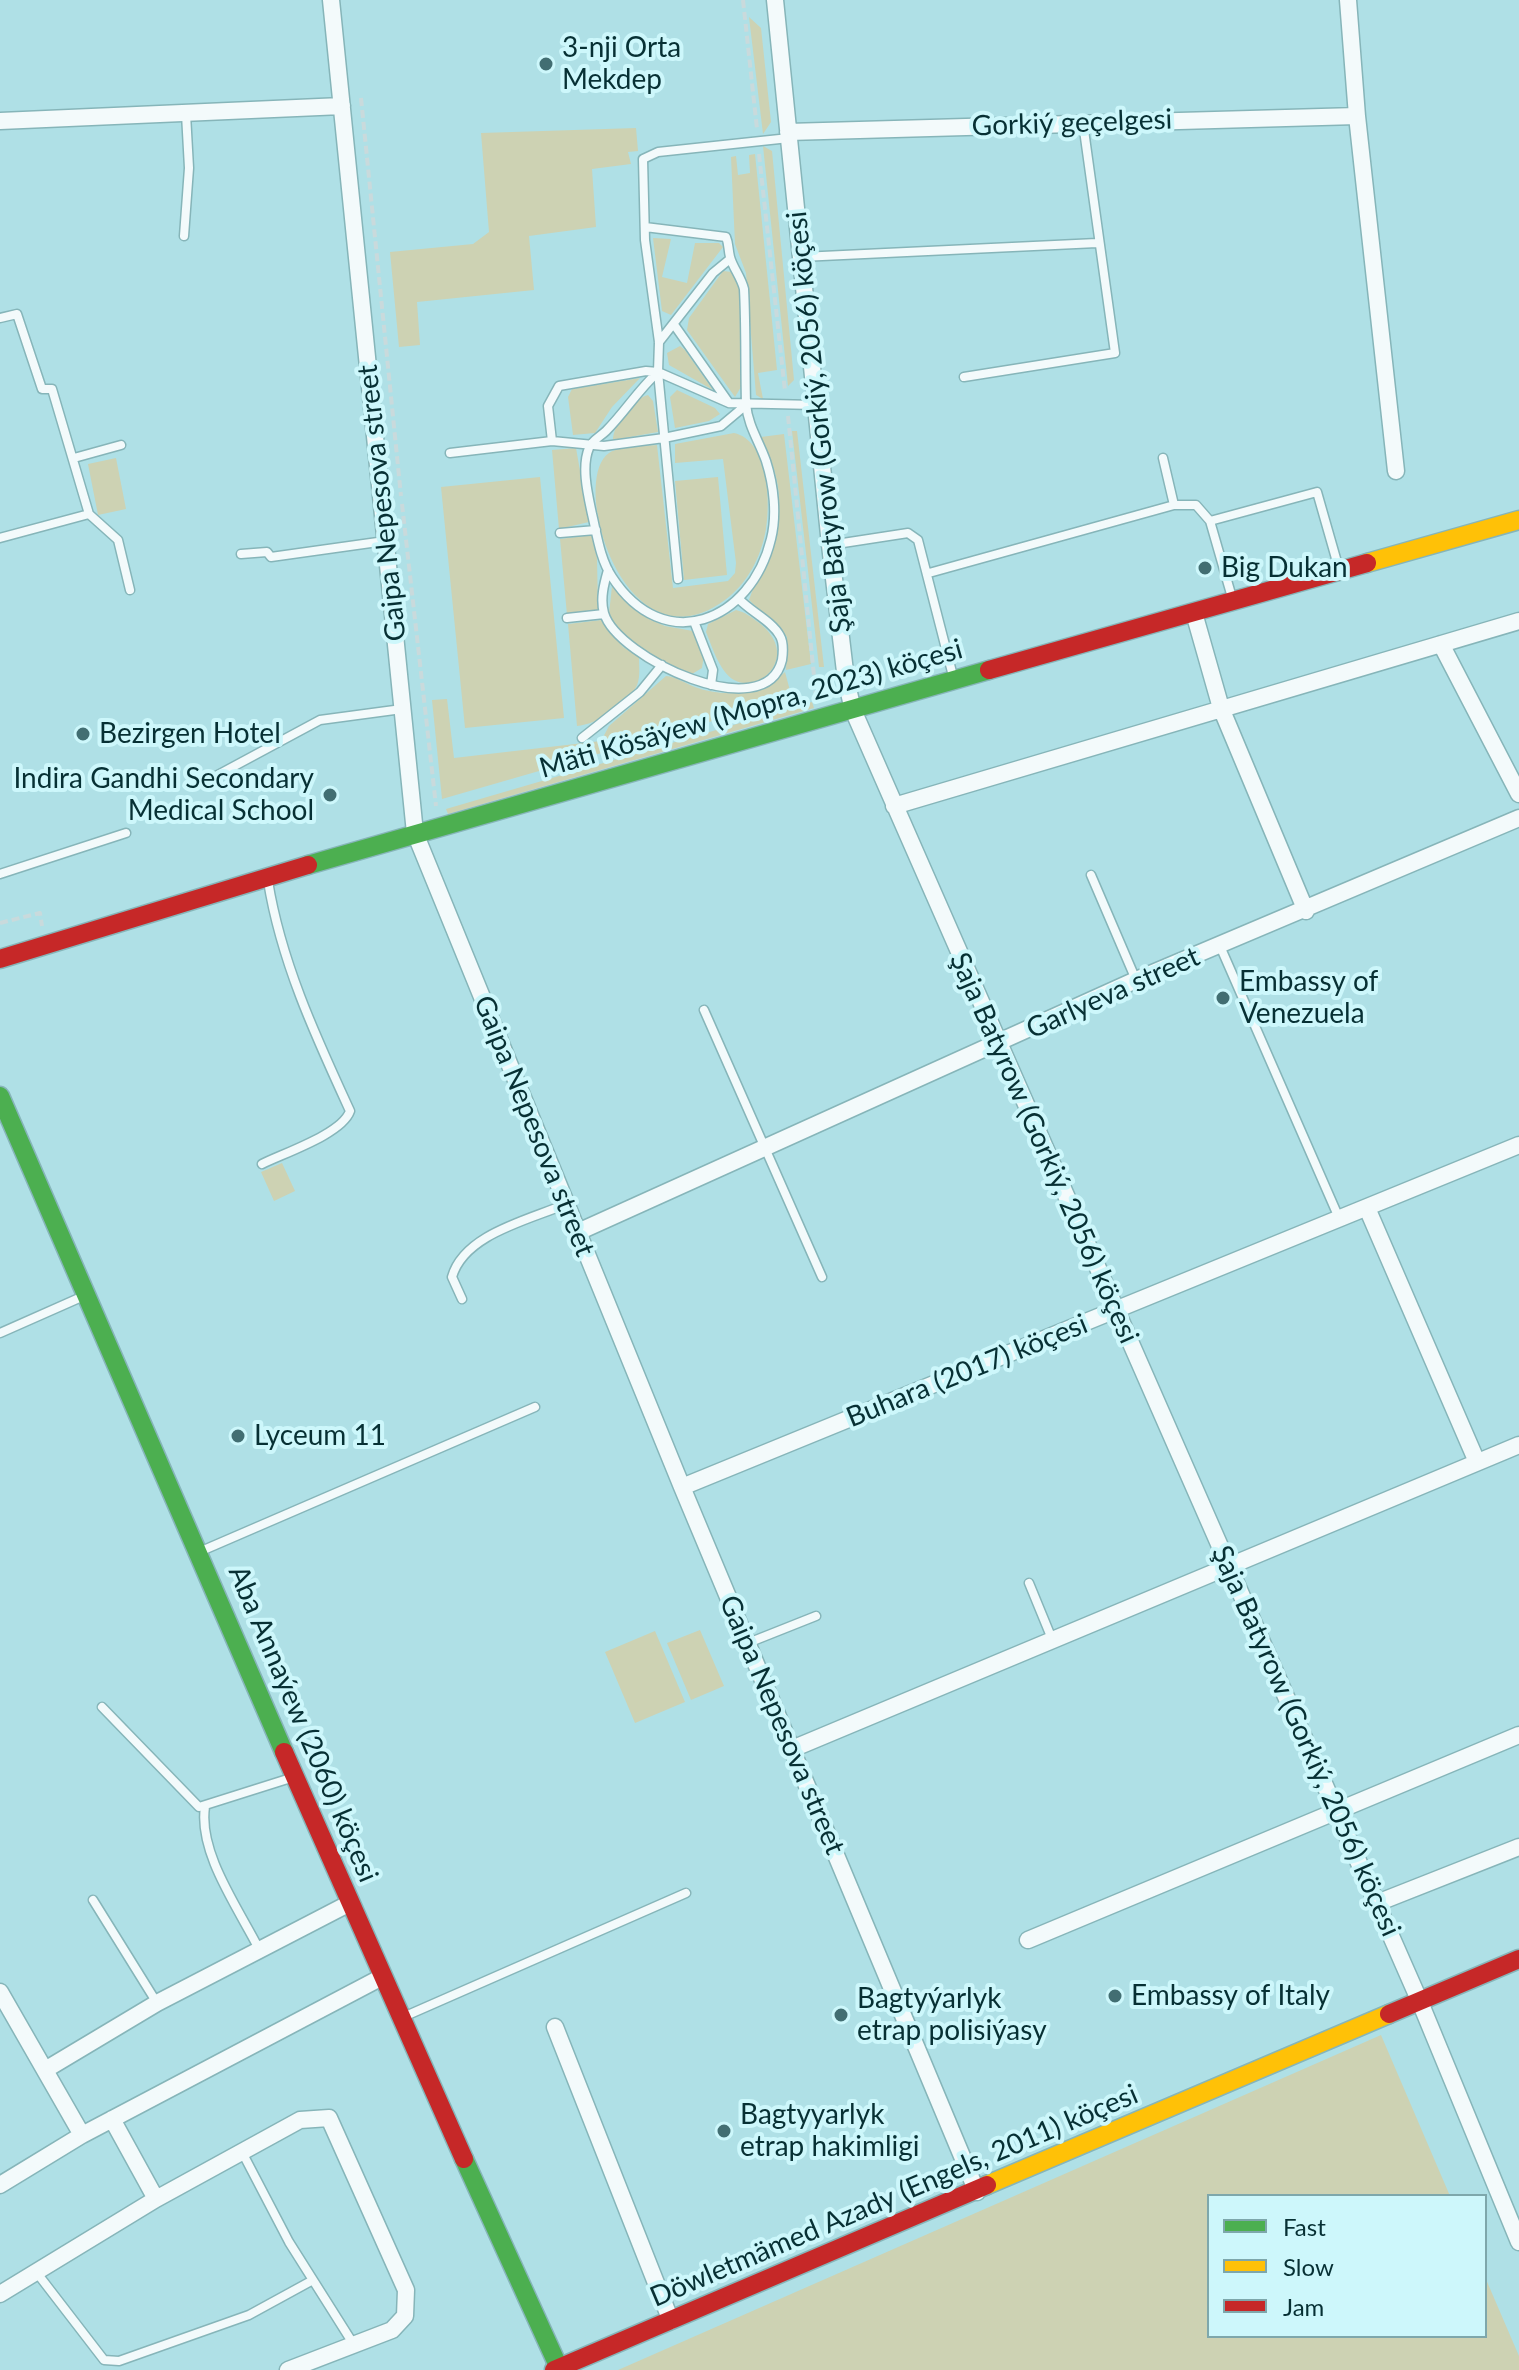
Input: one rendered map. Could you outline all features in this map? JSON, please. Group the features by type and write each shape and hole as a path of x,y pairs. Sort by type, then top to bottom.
{"street":[{"name":"Gaipa Nepesova street","path":"331,0 415,833 682,1487 977,2192"},
{"name":"Şaja Batyrow (Gorkiý, 2056) köçesi","path":"775,0 830,545 846,680 853,710 1377,1903 1519,2242"},
{"path":"1348,0 1357,116 1396,471"},
{"path":"0,121 342,106"},
{"name":"Gorkiý geçelgesi","path":"788,135 1083,122 1357,116"},
{"name":"Mäti Kösäýew (Mopra, 2023) köçesi","path":"0,959 415,833 1519,520"},
{"path":"1194,613 1221,708 1306,911"},
{"path":"894,806 1519,621"},
{"path":"1441,644 1519,794"},
{"name":"Garlyeva street","path":"578,1232 1136,980 1306,911 1519,818"},
{"name":"Aba Annaýew (2060) köçesi","path":"0,1096 400,2019 558,2369"},
{"name":"Buhara (2017) köçesi","path":"682,1487 1519,1145"},
{"path":"1367,1208 1477,1462"},
{"path":"792,1749 1519,1445"},
{"path":"1028,1940 1519,1735"},
{"path":"1377,1903 1519,1847"},
{"path":"45,2070 157,2003 350,1903"},
{"name":"Döwletmämed Azady (Engels, 2011) köçesi","path":"558,2369 1519,1959"},
{"path":"0,2185 82,2135 382,1977"},
{"path":"0,1992 82,2135"},
{"path":"555,2027 671,2321"},
{"path":"0,2294 156,2199 300,2120 329,2118 408,2297 405,2316 392,2330 355,2347 288,2370"},
{"path":"112,2119 156,2199"}],"lane":[{"path":"184,236 189,168 186,114"},
{"path":"964,377 1115,353 1097,243 1083,122"},
{"path":"678,579 658,372 659,342 645,227 643,159 658,152 788,135"},
{"path":"645,227 726,237 730,259 739,271 744,289 746,405 750,427 766,461 774,512 771,540 749,589 739,599 695,624 675,624 655,617 626,594 608,570 596,530 586,472 589,446 609,429 629,400 658,372"},
{"path":"801,257 1097,243"},
{"path":"659,342 675,326 713,273 730,259"},
{"path":"0,318 17,314 42,389 52,389 89,514 118,540 130,590"},
{"path":"675,326 729,403"},
{"path":"552,441 548,406 559,386 567,382 658,372 729,403 816,405"},
{"path":"450,453 552,441 589,446 664,438 721,426 746,405"},
{"path":"74,458 121,445"},
{"path":"1163,458 1174,505"},
{"path":"1210,521 1317,492 1339,571"},
{"path":"929,573 1174,505 1196,505 1210,521 1233,602"},
{"path":"0,538 89,514"},
{"path":"560,533 596,530"},
{"path":"830,545 908,533 918,540 955,681"},
{"path":"241,554 267,552 271,557 385,541"},
{"path":"608,570 603,584 604,614 627,641 662,665 711,685 742,688 759,685 781,665 783,652 779,634 739,599"},
{"path":"567,618 604,614"},
{"path":"695,624 713,670 711,685"},
{"path":"582,738 640,692 662,665"},
{"path":"214,777 320,720 402,709"},
{"path":"0,874 126,833"},
{"path":"1091,875 1136,980"},
{"path":"262,1164 329,1132 347,1120 350,1111 314,1032 284,950 275,923 267,876"},
{"path":"1220,946 1339,1219"},
{"path":"704,1010 822,1277"},
{"path":"462,1299 452,1277 461,1256 477,1243 566,1204"},
{"path":"0,1333 87,1295"},
{"path":"198,1553 535,1407"},
{"path":"1029,1583 1053,1640"},
{"path":"747,1644 816,1616"},
{"path":"102,1707 197,1806 205,1807 295,1776"},
{"path":"205,1807 202,1825 209,1851 260,1951"},
{"path":"400,2019 686,1893"},
{"path":"93,1900 157,2003"},
{"path":"242,2152 313,2280 355,2347"},
{"path":"37,2273 104,2360 119,2361 249,2315 313,2280"}],"path":[{"path":"0,923 40,913 46,944"}],"green space":[{"path":"749,17 761,28 771,122 763,134"},
{"path":"636,128 638,151 628,152 631,164 592,169 596,227 529,236 534,290 417,302 420,345 399,347 390,252 473,244 489,232 481,133"},
{"path":"763,146 772,151 794,380 788,386"},
{"path":"755,154 777,370 758,373 763,399 756,395 746,273 735,244 731,157 736,156 738,175 750,173 749,155"},
{"path":"653,238 671,239 662,277 687,283 695,243 719,243 723,247 671,315 662,311"},
{"path":"723,271 732,272 740,291 741,387 735,397 687,330 689,318"},
{"path":"680,346 713,390 669,365 667,353"},
{"path":"640,378 612,407 595,433 573,435 568,397 572,389"},
{"path":"677,390 715,408 720,414 709,421 675,428 670,397"},
{"path":"648,395 653,401 658,432 613,440 624,413"},
{"path":"792,431 797,431 824,667 819,667"},
{"path":"734,433 754,447 765,473 767,517 757,559 740,586 725,600 690,616 659,612 634,593 614,565 601,531 596,498 598,470 614,450 657,445 673,588 728,581 735,573 736,563 723,459 675,463 675,444"},
{"path":"784,434 811,664 786,670 787,637 749,600 778,521 777,484 761,437"},
{"path":"576,448 589,522 559,529 552,450"},
{"path":"116,458 126,509 98,515 88,464"},
{"path":"540,477 564,718 465,728 441,487"},
{"path":"718,477 727,575 684,580 675,481"},
{"path":"592,535 597,558 598,611 567,615 560,539"},
{"path":"612,586 649,619 665,626 693,631 704,654 702,668 692,674 657,658 623,634 609,614"},
{"path":"736,610 758,622 770,634 776,647 777,658 773,669 756,682 734,680 724,671 706,632 708,624"},
{"path":"601,620 623,647 639,657 638,682 630,696 610,714 577,726 568,624"},
{"path":"785,672 792,698 442,799 432,700 447,699 454,758 601,741 609,726 666,676 706,690 730,693 766,686"},
{"path":"812,702 814,708 448,814 446,809"},
{"path":"282,1163 295,1191 274,1201 261,1172"},
{"path":"700,1630 724,1686 691,1700 667,1643"},
{"path":"655,1631 685,1702 635,1723 605,1652"},
{"path":"1381,2035 1449,2194 1207,2194 1207,2338 1487,2338 1487,2282 1519,2356 1519,2370 618,2370"}],"traffic: fast":[{"path":"308,865 989,670"},
{"path":"0,1096 284,1752"},
{"path":"464,2159 560,2370"}],"traffic: slow":[{"path":"1367,563 1519,520"},
{"path":"987,2185 1389,2014"}],"traffic: jam":[{"path":"989,670 1367,563"},
{"path":"0,959 308,865"},
{"path":"284,1752 464,2159"},
{"path":"1389,2014 1519,1959"},
{"path":"554,2370 987,2185"}],"place":[{"name":"3-nji Orta Mekdep","path":"546,64"},
{"name":"Big Dukan","path":"1205,568"},
{"name":"Bezirgen Hotel","path":"83,734"},
{"name":"Indira Gandhi Secondary Medical School","path":"330,795"},
{"name":"Embassy of Venezuela","path":"1223,998"},
{"name":"Lyceum 11","path":"238,1436"},
{"name":"Embassy of Italy","path":"1115,1996"},
{"name":"Bagtyýarlyk etrap polisiýasy","path":"841,2015"},
{"name":"Bagtyyarlyk etrap hakimligi","path":"724,2131"}]}
